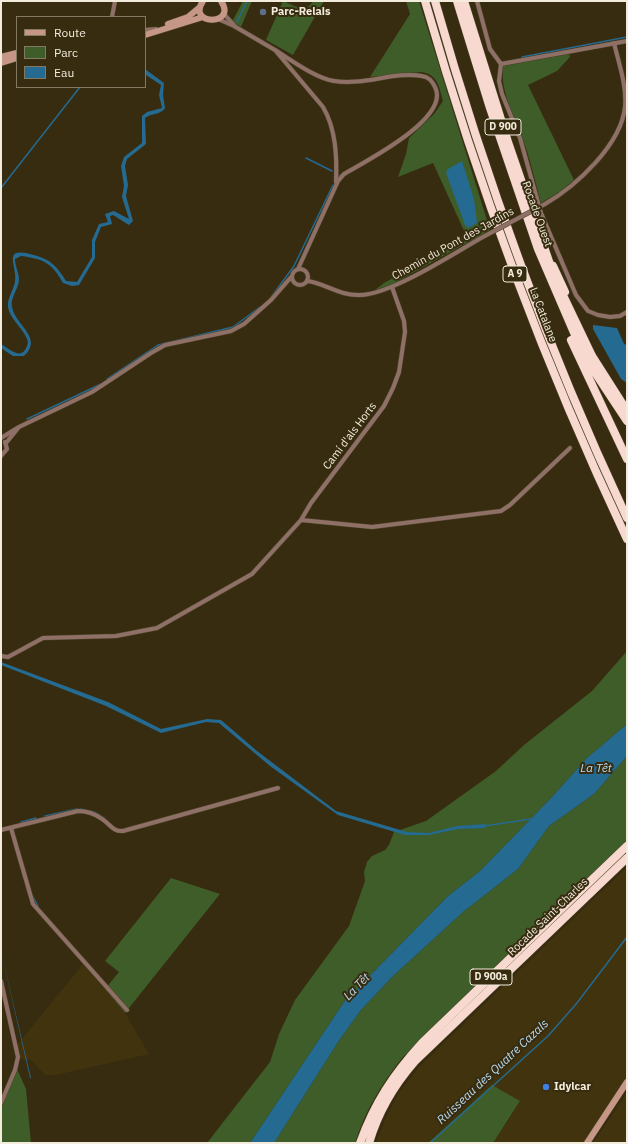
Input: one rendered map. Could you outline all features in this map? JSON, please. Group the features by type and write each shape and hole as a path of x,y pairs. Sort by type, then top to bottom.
{"highway":[{"name":"La Catalane","path":"426,1 459,113 502,240 549,363 627,540"},
{"name":"La Catalane","path":"435,1 468,111 530,290 586,427 627,518"},
{"name":"D 900","path":"453,1 464,38 490,108"},
{"name":"Rocade Ouest","path":"457,1 490,108 538,249 578,342 601,383 627,421"},
{"name":"Rocade Ouest","path":"464,1 508,142 561,293 604,376 627,411"},
{"path":"542,239 589,345 614,387 627,402"},
{"path":"538,249 567,330 627,459"},
{"name":"Rocade Saint-Charles","path":"361,1143 370,1119 389,1082 422,1043 627,846"},
{"name":"Rocade Saint-Charles","path":"369,1143 378,1117 392,1090 415,1061 627,858"}],"main road":[{"path":"146,31 156,29 188,16 200,8 203,1"},
{"path":"200,8 203,17 210,21 218,20 223,13 224,7 222,1"},
{"path":"146,36 203,17"},
{"path":"1,57 16,53"},
{"path":"1,63 16,58"},
{"path":"587,1143 627,1083"}],"street":[{"path":"112,16 115,1"},
{"path":"477,1 490,49 501,64 499,81 502,94 520,138 541,213 576,295 588,311 598,315 610,317 620,316 627,312"},
{"path":"223,13 234,26"},
{"path":"1,456 7,449 6,443 1,439 18,427 92,392 165,345 231,331 244,324 271,300 298,269 336,185 344,174 407,136 432,112 438,98 437,90 432,80 424,76 393,77 355,82 333,81 308,70 234,26 218,20"},
{"path":"501,64 627,41"},
{"name":"Chemin du Pont des Jardins","path":"308,281 320,284 339,293 360,296 376,293 392,287 561,195 589,169 612,139 622,121 625,107 625,90 614,44"},
{"path":"275,50 304,82 328,115 337,155 336,185"},
{"path":"303,256 304,270"},
{"path":"282,288 294,282 303,285 308,281 308,274 304,270 298,269"},
{"name":"Chemin du Pont des Jardins","path":"308,274 320,284"},
{"path":"292,276 294,282"},
{"name":"Camí d'als Horts","path":"1,656 8,657 43,638 116,636 157,628 252,574 301,520 311,503 384,406 393,388 399,372 405,332 404,322 392,287"},
{"path":"6,443 18,427"},
{"path":"301,520 372,527 501,511 510,505 570,448"},
{"path":"1,830 78,811 96,815 115,831 124,832 278,788"},
{"path":"11,828 33,904 126,1010"},
{"path":"1,981 18,1057 15,1070 1,1103"}],"shaded area":[{"path":"627,867 627,1077 583,1143 493,1143 520,1102 471,1103 428,1143 376,1143 385,1120 398,1094 420,1066"},
{"path":"83,964 125,1013 149,1054 56,1075 45,1075 31,1060 23,1061 20,1057 17,1045"},
{"path":"627,1093 627,1143 593,1143"}],"green space":[{"path":"243,1 252,1 241,27 232,22"},
{"path":"283,1 299,8 303,8 310,5 313,1 324,1 293,55 266,40"},
{"path":"406,1 419,1 490,230 391,285 375,290 384,283 419,264 437,251 466,235 433,163 398,177 406,154 409,138 434,114 443,101 437,82 431,76 422,72 370,77 410,14"},
{"path":"569,54 570,57 557,71 528,85 574,180 559,192 541,203 528,153 508,103 504,85 503,66"},
{"path":"627,651 627,724 587,758 552,797 480,871 448,896 344,1002 250,1143 207,1143 270,1062 279,1034 295,1000 349,926 365,881 364,872 367,862 372,856 385,850 389,845 394,832 426,821 496,771 524,745 592,691"},
{"path":"627,756 627,841 403,1057 375,1098 359,1131 355,1143 274,1143 338,1042 361,1010 392,977 463,912 518,869 549,826 594,794"},
{"path":"171,878 220,894 125,1013 105,989 119,972 105,961"},
{"path":"17,1069 26,1089 31,1143 1,1143 1,1109"},
{"path":"492,1085 520,1101 493,1143 428,1143"}],"water":[{"path":"146,70 164,83 163,95 165,108 161,112 145,118 146,144 127,159 125,166 128,185 126,196 133,221 129,225 113,215 110,216 112,224 101,227 95,242 95,258 79,285 72,286 63,283 51,266 46,263 21,256 15,259 19,280 12,300 12,307 14,314 30,337 31,343 24,356 13,356 1,348 1,344 13,352 21,353 24,352 28,342 11,315 8,307 15,282 14,255 17,253 24,253 49,261 56,267 66,281 77,282 92,257 92,240 99,224 108,222 105,214 114,211 129,219 122,197 124,186 121,166 124,157 142,143 142,116 147,112 162,108 159,95 161,85 146,75"},
{"path":"462,161 474,199 477,223 468,228 465,225 446,173 448,169"},
{"path":"593,325 617,328 624,344 627,345 627,383 621,379 593,329"},
{"path":"1,662 108,702 161,729 207,719 221,720 257,751 336,811 407,832 429,833 457,826 486,824 485,828 458,829 429,835 405,835 338,815 270,766 219,723 206,722 161,733 106,706 1,665"},
{"name":"La Têt","path":"627,724 627,756 594,794 549,826 518,869 463,912 392,977 361,1010 338,1042 274,1143 250,1143 344,1002 448,896 480,871 552,797 587,758"},
{"path":"1,951 31,1078 30,1078"}],"waterway":[{"path":"237,22 247,1"},
{"path":"522,57 627,37"},
{"path":"1,188 79,88"},
{"path":"306,158 332,171"},
{"path":"337,179 340,175"},
{"path":"272,296 294,266 333,185"},
{"path":"107,379 158,345 233,327 260,307"},
{"path":"27,419 101,384"},
{"path":"45,816 77,809"},
{"path":"80,809 94,812 104,818"},
{"path":"21,822 36,818"},
{"path":"484,826 531,819"},
{"path":"33,897 38,906"},
{"name":"Ruisseau des Quatre Cazals","path":"430,1143 548,1036 577,1003 627,937"}],"place":[{"name":"Parc-Relais","path":"263,12"},
{"name":"Idylcar","path":"546,1087"}]}
